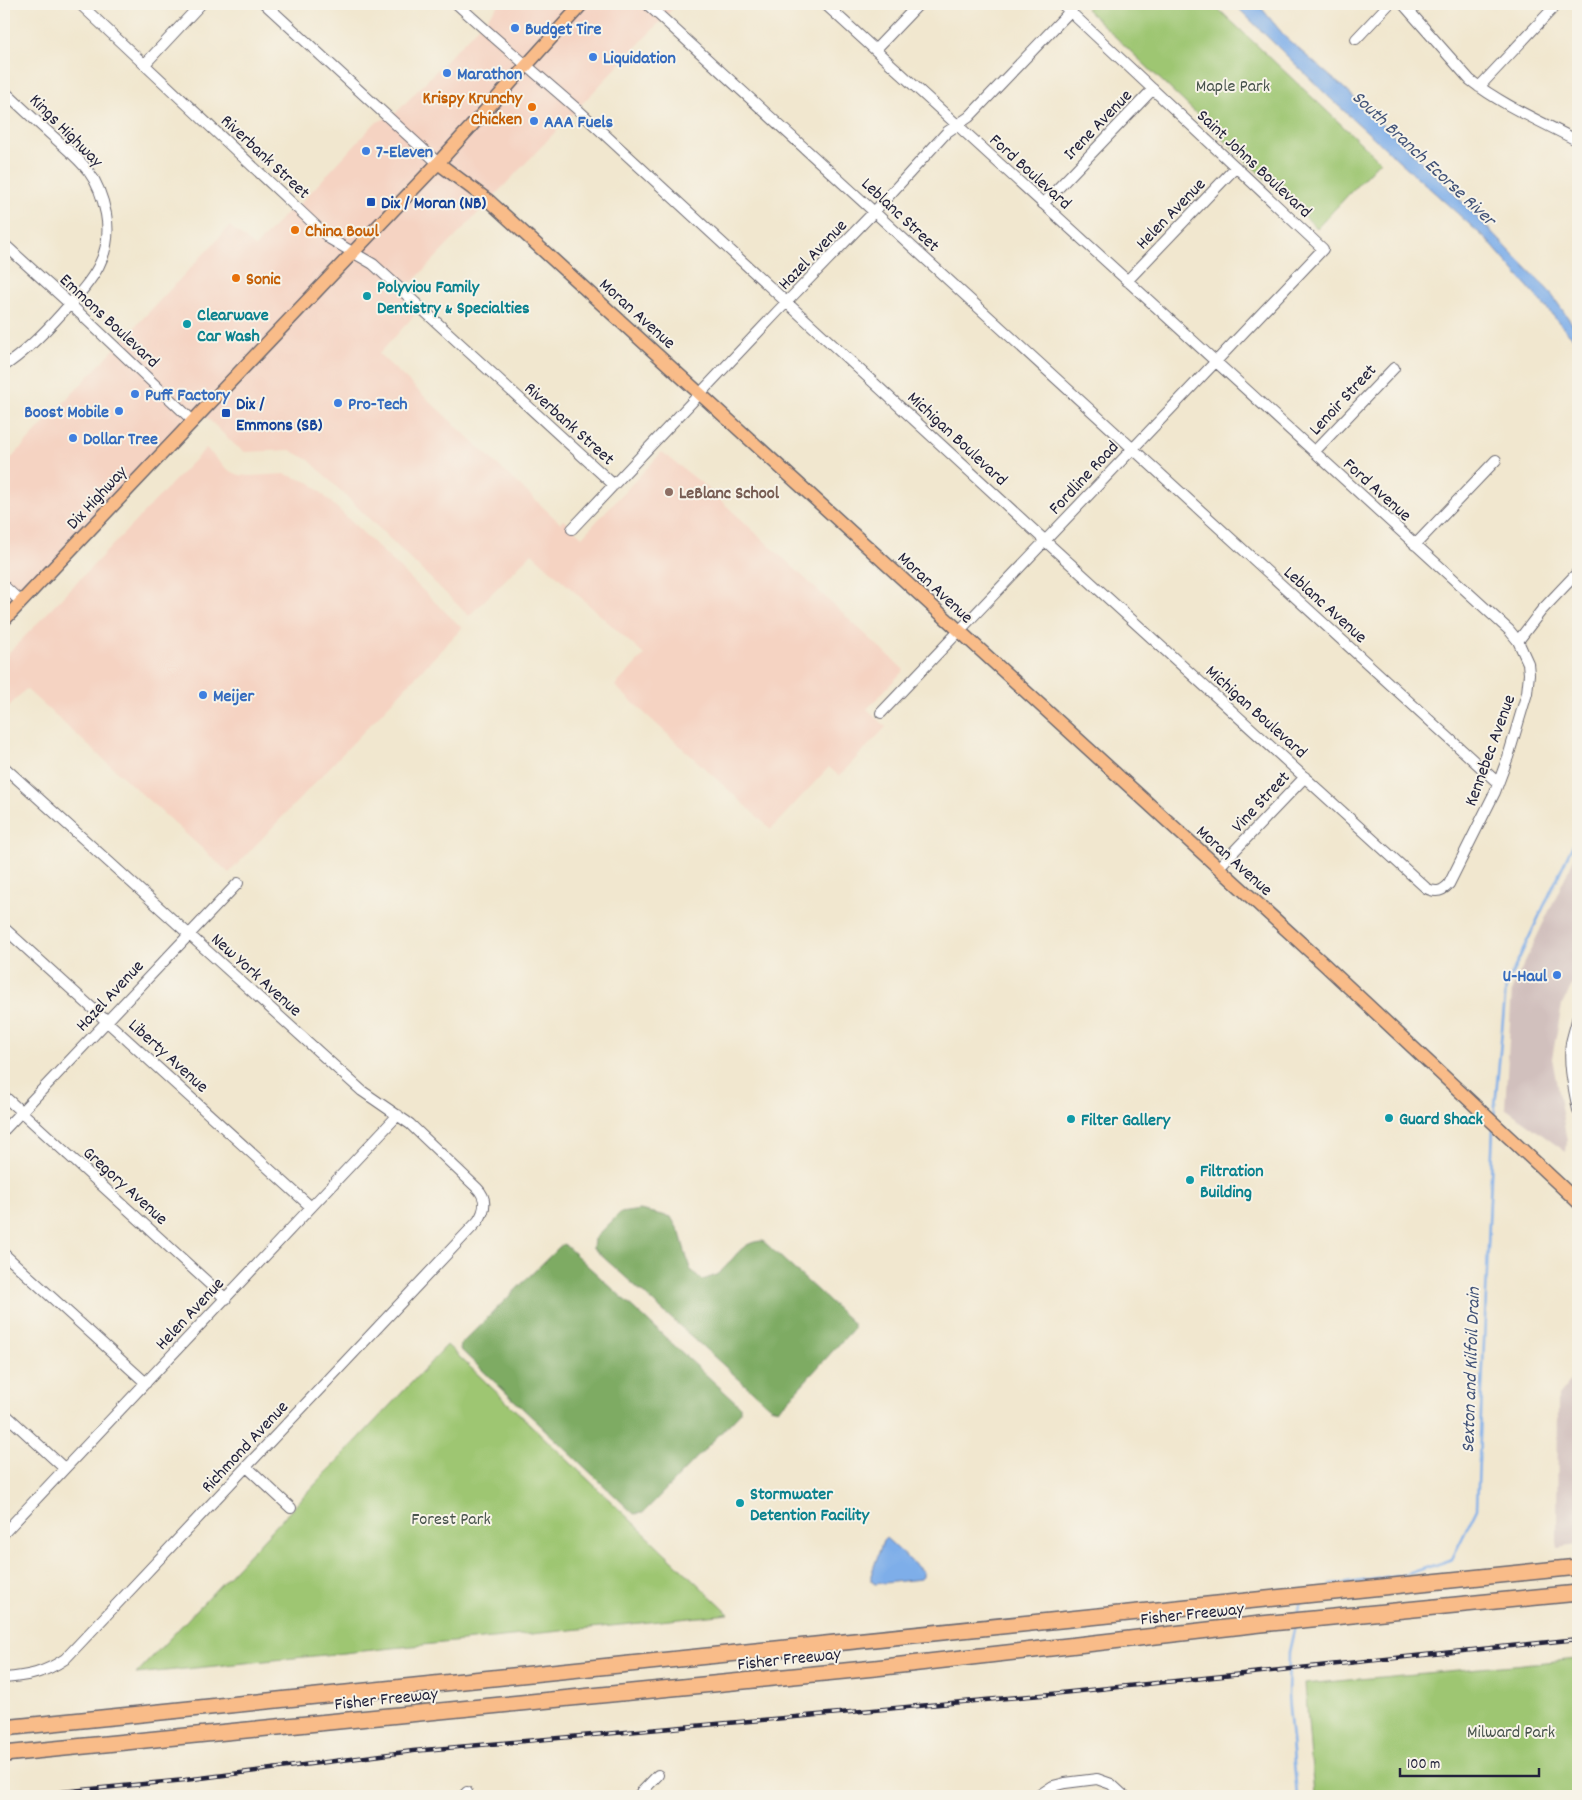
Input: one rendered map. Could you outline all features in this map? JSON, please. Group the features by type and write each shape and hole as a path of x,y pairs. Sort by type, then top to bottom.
{"highway":[{"name":"Fisher Freeway","path":"4,1728 1578,1567"},
{"name":"Fisher Freeway","path":"4,1754 875,1668 1261,1624 1578,1593"}],"main road":[{"name":"Dix Highway","path":"4,620 438,162 582,4"},
{"name":"Moran Avenue","path":"438,162 485,198 701,394 1479,1108 1578,1202"}],"street":[{"name":"Riverbank Street","path":"80,4 330,240 373,264 614,485"},
{"path":"145,64 201,4"},
{"name":"Moran Avenue","path":"265,4 438,162"},
{"name":"Michigan Boulevard","path":"458,4 508,50 527,64 1426,888 1438,891"},
{"name":"Leblanc Street","path":"647,4 1132,449"},
{"name":"Ford Boulevard","path":"824,4 1215,363"},
{"path":"875,50 918,4"},
{"name":"Saint Johns Boulevard","path":"1062,4 1074,8 1153,89 1323,249 1310,265"},
{"path":"1356,39 1390,4"},
{"path":"1403,4 1470,80 1508,104 1578,141"},
{"path":"1479,86 1557,4"},
{"name":"Hazel Avenue","path":"572,530 874,212 947,132 969,117 1074,8"},
{"name":"Irene Avenue","path":"1043,204 1153,89"},
{"name":"Kings Highway","path":"4,91 84,165 102,196 108,224 104,254 95,275 30,346 4,366"},
{"name":"Helen Avenue","path":"1127,281 1236,167"},
{"name":"Emmons Boulevard","path":"4,244 193,421"},
{"name":"Fordline Road","path":"881,713 1310,265"},
{"name":"Ford Avenue","path":"1215,363 1509,630 1518,641"},
{"name":"Lenoir Street","path":"1314,452 1394,368"},
{"name":"Leblanc Avenue","path":"1132,449 1498,783"},
{"path":"1415,545 1496,460"},
{"path":"1518,641 1541,611 1578,572"},
{"path":"4,586 20,602"},
{"name":"Kennebec Avenue","path":"1438,891 1443,890 1449,884 1498,783 1508,757 1529,685 1528,663 1518,641"},
{"name":"New York Avenue","path":"4,767 362,1091 398,1115 477,1188 483,1196 484,1204"},
{"name":"Vine Street","path":"1218,868 1305,777"},
{"name":"Hazel Avenue","path":"4,1130 238,883"},
{"name":"Liberty Avenue","path":"4,928 311,1208"},
{"path":"1578,1016 1571,1044 1573,1082 1578,1110"},
{"name":"Gregory Avenue","path":"4,1096 226,1298"},
{"name":"Helen Avenue","path":"4,1533 398,1115"},
{"name":"Richmond Avenue","path":"4,1678 40,1673 53,1667 65,1658 478,1221 483,1214 484,1204"},
{"path":"4,1254 146,1383"},
{"path":"4,1413 64,1468"},
{"path":"247,1467 291,1508"},
{"path":"638,1796 658,1775"},
{"path":"1038,1796 1053,1786 1065,1782 1097,1779 1111,1784 1124,1796"}],"shaded area":[{"path":"500,4 677,4 403,292 421,308 379,354 560,523 563,520 582,537 662,452 704,485 904,670 867,709 886,727 839,776 829,767 771,829 615,686 644,655 532,553 469,616 309,460 290,450 245,452 235,445 201,412 4,620 4,466 230,226 255,247 294,205 297,207 375,123 395,114"},
{"path":"206,448 226,469 239,475 285,474 311,483 462,628 229,873 26,689 4,711 4,658"},
{"path":"1578,850 1578,973 1562,1005 1552,1058 1567,1141 1566,1152 1505,1108 1512,989"},
{"path":"1578,1372 1578,1545 1557,1548 1558,1396"}],"green space":[{"name":"Maple Park","path":"1090,4 1213,4 1380,161 1317,228 1086,9"},
{"path":"640,1210 671,1217 680,1233 690,1269 702,1280 718,1273 744,1247 763,1241 853,1323 853,1329 787,1401 778,1409 770,1407 593,1248 594,1239 620,1213"},
{"path":"564,1244 740,1406 740,1413 643,1513 634,1514 460,1349 461,1344"},
{"name":"Forest Park","path":"447,1345 729,1614 136,1674"},
{"name":"Milward Park","path":"1578,1659 1578,1796 1314,1796 1305,1684"}],"water":[{"path":"1234,4 1258,4 1287,39 1345,89 1439,178 1549,291 1578,332 1578,341 1569,334 1488,241 1332,100"},
{"path":"886,1538 923,1572 921,1579 875,1584 871,1581 871,1575 883,1541"}],"waterway":[{"name":"Sexton and Kilfoil Drain","path":"1494,1117 1506,986 1578,834"},
{"name":"Sexton and Kilfoil Drain","path":"1331,1585 1402,1576 1452,1559 1477,1508 1493,1128"},
{"name":"Sexton and Kilfoil Drain","path":"1298,1616 1301,1600"},
{"name":"Sexton and Kilfoil Drain","path":"1295,1626 1289,1652 1288,1696 1297,1796"}],"railway":[{"path":"20,1796 185,1780 413,1751 1042,1695 1578,1639"}],"place":[{"name":"Budget Tire","path":"515,28"},
{"name":"Liquidation","path":"593,57"},
{"name":"Marathon","path":"447,73"},
{"name":"Krispy Krunchy Chicken","path":"532,107"},
{"name":"AAA Fuels","path":"534,121"},
{"name":"7-Eleven","path":"366,151"},
{"name":"Dix / Moran (NB)","path":"371,202"},
{"name":"China Bowl","path":"295,230"},
{"name":"Sonic","path":"236,278"},
{"name":"Polyviou Family Dentistry & Specialties","path":"367,296"},
{"name":"Clearwave Car Wash","path":"187,324"},
{"name":"Puff Factory","path":"135,394"},
{"name":"Pro-Tech","path":"338,403"},
{"name":"Boost Mobile","path":"119,411"},
{"name":"Dix / Emmons (SB)","path":"226,413"},
{"name":"Dollar Tree","path":"73,438"},
{"name":"LeBlanc School","path":"669,492"},
{"name":"Meijer","path":"203,695"},
{"name":"U-Haul","path":"1557,975"},
{"name":"Guard Shack","path":"1389,1118"},
{"name":"Filter Gallery","path":"1071,1119"},
{"name":"Filtration Building","path":"1190,1180"},
{"name":"Stormwater Detention Facility","path":"740,1503"}],"water label":[{"name":"South Branch Ecorse River","path":"1425,157"}]}
